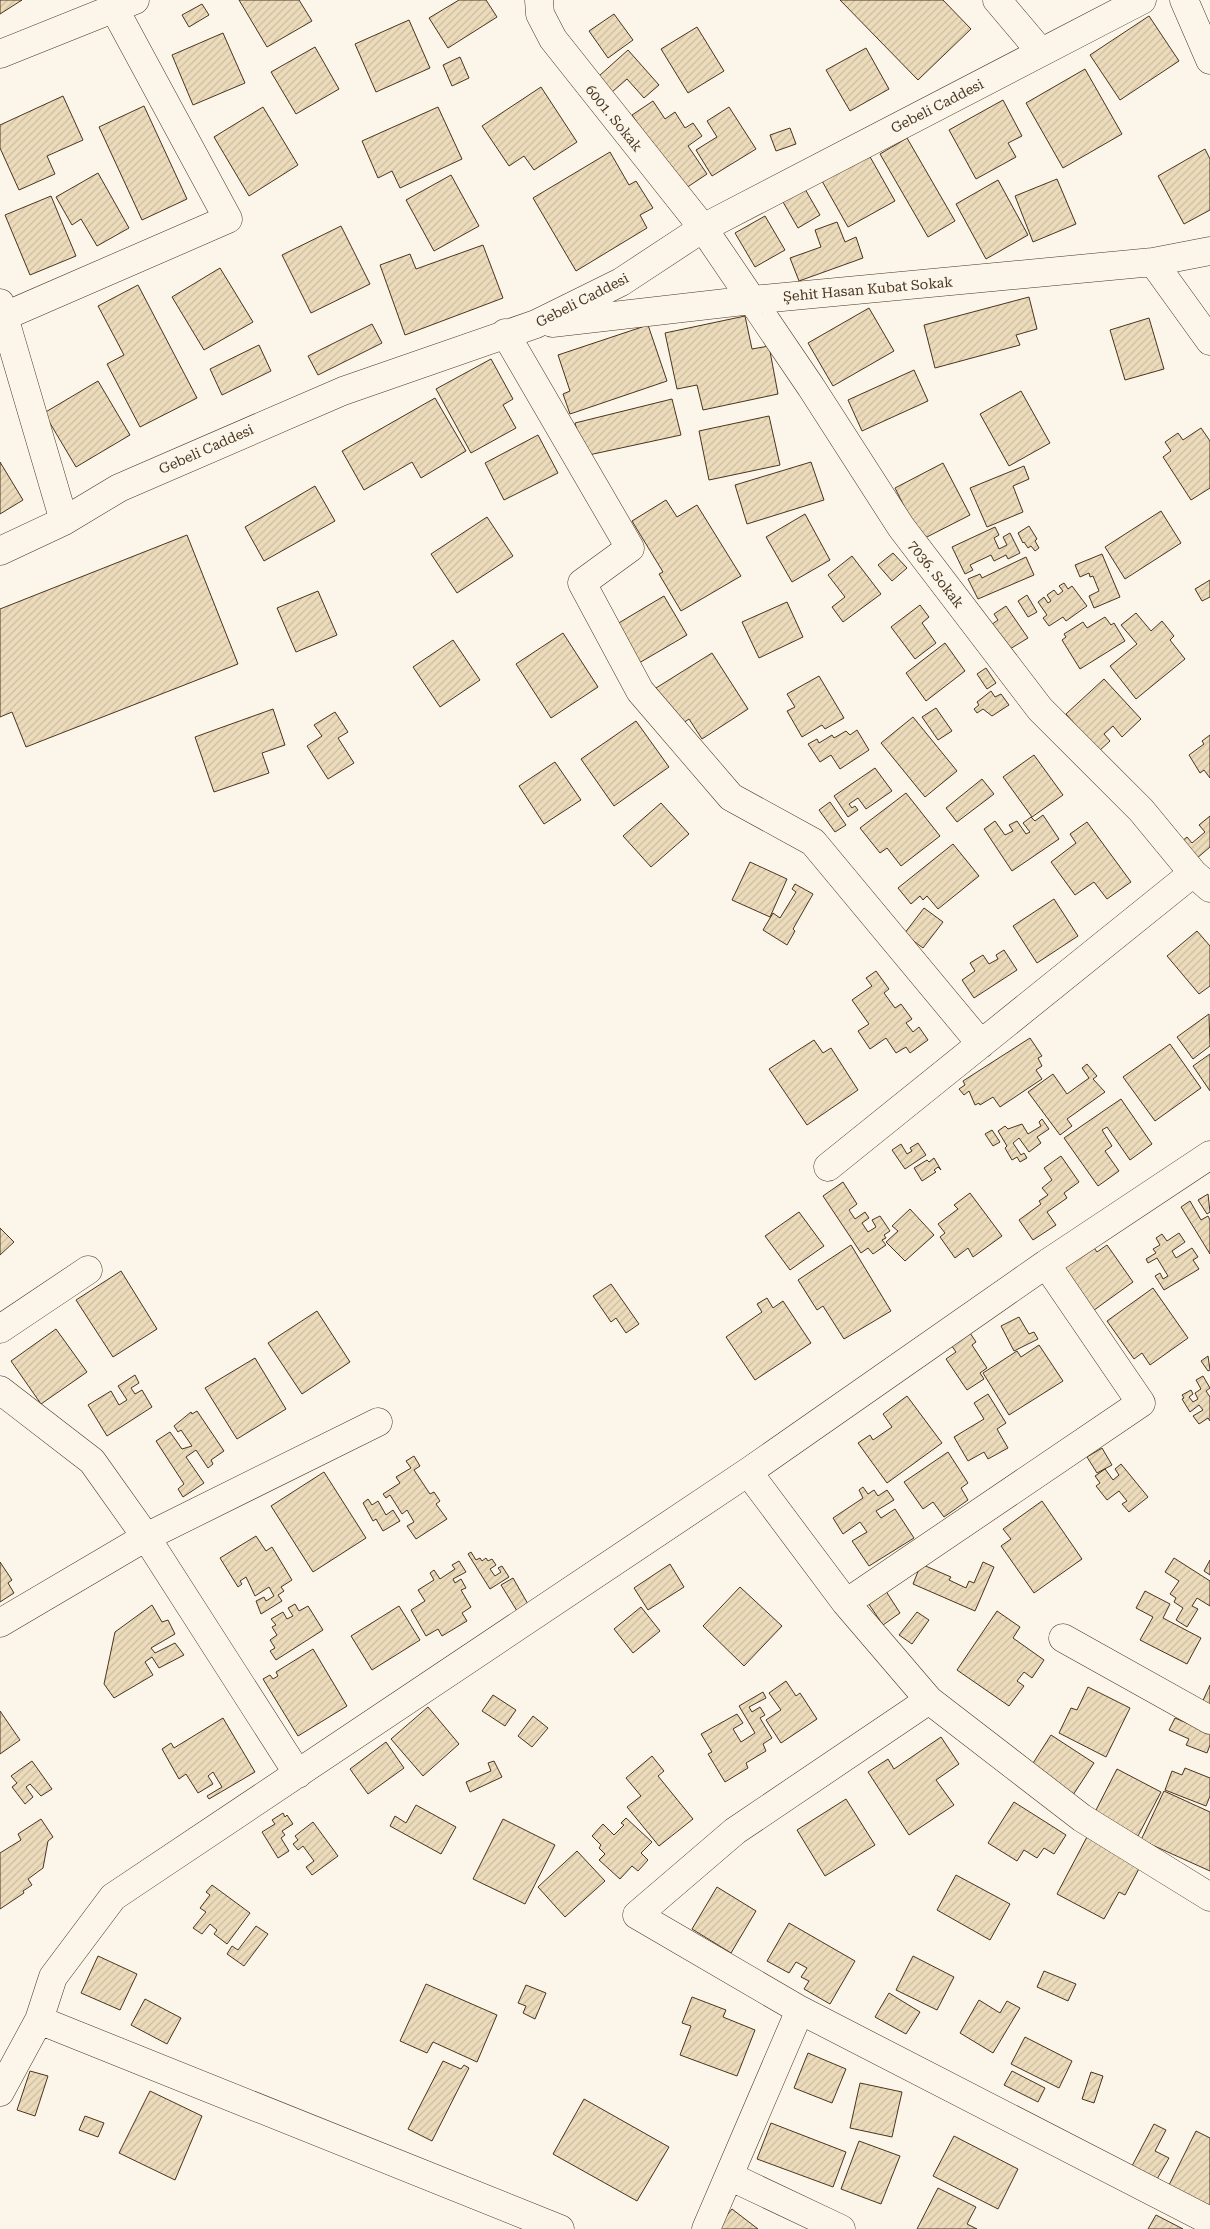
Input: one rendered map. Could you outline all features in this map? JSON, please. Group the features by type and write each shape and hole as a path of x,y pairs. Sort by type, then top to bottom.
{"street":[{"name":"6001. Sokak","path":"539,0 540,14 553,40 703,228"},
{"path":"997,0 1041,52"},
{"name":"Gebeli Caddesi","path":"0,551 64,521 119,488 343,390 536,324 621,282 703,228 1142,0"},
{"path":"1184,0 1210,60"},
{"path":"0,54 125,5 228,219 2,309 64,521"},
{"name":"7036. Sokak","path":"703,228 901,527 1040,709 1141,810 1202,881"},
{"name":"Şehit Hasan Kubat Sokak","path":"515,330 752,300 1153,262 1210,251"},
{"path":"1153,262 1210,341"},
{"path":"515,330 630,548 582,583 640,691 731,797 813,842 981,1044"},
{"path":"828,1167 981,1044 1202,881"},
{"path":"2,2084 39,2020 53,1977 113,1897 748,1472 1046,1264 1210,1155"},
{"path":"846,1603 1142,1403 1046,1264"},
{"path":"0,1329 88,1270"},
{"path":"0,1390 92,1461 146,1537 298,1774"},
{"path":"0,1623 146,1537 378,1422"},
{"path":"748,1472 846,1603 929,1700 1082,1818 1210,1897"},
{"path":"1064,1638 1210,1720"},
{"path":"929,1700 735,1831 636,1915 800,2010 1210,2221"},
{"path":"706,2229 800,2010"},
{"path":"39,2020 560,2229"},
{"path":"729,2176 841,2229"}],"building":[{"path":"0,0 22,0 0,14"},
{"path":"239,0 299,0 312,21 267,47"},
{"path":"459,0 486,0 497,17 448,48 429,18"},
{"path":"840,0 943,0 971,29 918,80"},
{"path":"202,4 209,15 189,27 182,15"},
{"path":"614,14 633,40 608,58 589,31"},
{"path":"1149,16 1179,61 1120,100 1090,55"},
{"path":"409,20 430,68 376,92 355,44"},
{"path":"697,27 724,71 688,93 661,49"},
{"path":"223,33 245,83 193,105 172,55"},
{"path":"315,47 339,89 296,114 271,72"},
{"path":"866,48 889,89 850,111 826,70"},
{"path":"628,50 659,85 644,98 627,79 612,92 599,76"},
{"path":"460,57 469,78 452,86 443,65"},
{"path":"1085,69 1122,134 1063,168 1026,103"},
{"path":"541,87 577,142 534,170 524,156 509,166 482,126"},
{"path":"63,96 83,140 47,156 55,174 19,190 0,148 0,125"},
{"path":"1003,100 1022,136 1008,143 1016,157 976,179 949,130"},
{"path":"653,101 665,119 675,112 685,128 693,123 702,136 688,146 707,174 683,190 632,115"},
{"path":"144,106 187,199 142,220 99,127"},
{"path":"263,107 298,165 249,196 214,137"},
{"path":"438,107 462,159 400,188 392,171 378,178 362,141"},
{"path":"729,107 756,149 712,176 696,150 717,137 707,121"},
{"path":"790,128 796,144 776,151 770,135"},
{"path":"907,138 955,221 928,237 880,154"},
{"path":"1205,149 1210,159 1210,210 1184,224 1158,176"},
{"path":"610,152 629,185 636,181 653,208 640,215 647,228 576,271 533,198"},
{"path":"869,155 895,201 848,227 822,181"},
{"path":"98,173 129,228 97,246 81,219 72,225 56,197"},
{"path":"451,175 479,226 434,251 406,200"},
{"path":"1057,179 1076,224 1033,242 1015,196"},
{"path":"998,180 1028,235 986,259 956,204"},
{"path":"805,189 820,215 798,228 783,202"},
{"path":"51,196 76,256 30,275 5,215"},
{"path":"765,216 785,250 755,267 735,233"},
{"path":"837,222 845,242 856,237 863,258 799,281 790,258 821,247 815,230"},
{"path":"341,226 370,284 311,313 282,255"},
{"path":"483,245 503,298 405,335 380,265 410,254 416,269"},
{"path":"220,268 253,322 204,350 172,297"},
{"path":"138,285 197,398 140,427 107,364 124,355 98,306"},
{"path":"1029,297 1037,329 1016,335 1020,345 935,368 924,325"},
{"path":"869,308 894,351 833,386 808,343"},
{"path":"745,316 752,349 769,346 778,394 703,410 697,385 677,389 665,333"},
{"path":"1149,318 1164,369 1125,380 1110,330"},
{"path":"372,324 382,343 318,375 308,356"},
{"path":"648,325 667,381 570,414 563,394 570,391 558,355"},
{"path":"259,345 271,371 222,395 210,369"},
{"path":"491,359 513,399 503,405 516,428 471,453 436,389"},
{"path":"914,370 928,401 862,431 848,400"},
{"path":"98,381 130,435 76,467 44,413"},
{"path":"1021,391 1050,443 1009,466 980,414"},
{"path":"435,398 466,451 421,478 412,462 364,490 342,451"},
{"path":"672,399 681,435 584,456 575,423"},
{"path":"769,416 780,465 709,480 699,431"},
{"path":"1201,428 1210,441 1210,488 1191,500 1163,457 1171,451 1165,442 1178,433 1183,440"},
{"path":"538,435 558,473 504,500 485,463"},
{"path":"0,462 23,500 0,514"},
{"path":"811,462 824,500 747,524 735,485"},
{"path":"943,463 970,515 921,540 895,488"},
{"path":"1024,466 1029,479 1013,486 1023,512 987,527 970,488"},
{"path":"315,486 335,521 264,561 245,527"},
{"path":"666,500 677,517 697,505 741,576 681,611 659,574 663,572 632,521"},
{"path":"1161,511 1181,543 1125,579 1105,547"},
{"path":"805,514 830,560 792,582 766,537"},
{"path":"487,517 513,556 457,593 431,554"},
{"path":"1029,526 1037,539 1035,541 1039,548 1035,551 1031,546 1028,548 1023,543 1018,533"},
{"path":"995,527 999,535 994,538 999,549 1007,545 1003,537 1010,533 1020,553 1008,559 1006,555 994,561 991,555 970,565 973,570 965,574 952,547"},
{"path":"187,535 238,664 26,747 12,712 0,717 0,609"},
{"path":"893,553 907,568 892,581 878,565"},
{"path":"1102,554 1120,597 1094,608 1089,596 1099,591 1093,576 1090,577 1089,573 1080,577 1075,565"},
{"path":"852,556 881,594 843,622 832,607 845,597 828,575"},
{"path":"1026,557 1034,575 978,599 968,579 980,574 982,578"},
{"path":"1210,580 1210,597 1202,601 1195,589"},
{"path":"1064,583 1068,589 1072,586 1087,606 1066,621 1063,617 1049,626 1043,618 1047,615 1038,602 1044,597 1048,603 1051,601 1047,595 1054,590 1058,595 1063,591 1059,586"},
{"path":"318,591 337,635 296,652 277,608"},
{"path":"1027,595 1037,612 1028,617 1018,601"},
{"path":"664,596 687,635 639,663 617,624"},
{"path":"787,602 803,637 759,658 742,622"},
{"path":"920,605 929,617 922,623 936,643 915,659 891,627"},
{"path":"1006,606 1028,638 1005,652 988,627 998,620 994,614"},
{"path":"1136,613 1151,631 1162,621 1174,636 1170,640 1185,659 1136,699 1110,666 1137,644 1121,625"},
{"path":"1105,617 1111,625 1114,623 1125,641 1080,669 1062,640 1066,637 1064,634 1083,622 1087,628"},
{"path":"563,633 598,687 551,718 516,664"},
{"path":"453,640 480,680 440,707 413,667"},
{"path":"945,643 965,671 926,701 906,673"},
{"path":"712,653 748,709 702,739 689,719 680,725 656,688"},
{"path":"986,668 996,683 987,689 977,674"},
{"path":"819,676 844,718 825,729 822,725 802,737 787,711 795,707 787,694"},
{"path":"1104,679 1141,719 1122,737 1113,726 1104,734 1110,741 1099,751 1066,714"},
{"path":"991,691 995,697 1001,694 1009,705 992,716 983,709 977,713 974,709 979,705 977,702"},
{"path":"936,708 952,731 938,740 922,717"},
{"path":"273,709 285,745 262,753 269,773 214,792 195,737"},
{"path":"335,712 348,732 338,738 354,763 328,779 307,746 322,736 314,725"},
{"path":"913,717 957,771 925,797 881,743"},
{"path":"636,721 669,767 614,806 581,759"},
{"path":"857,730 869,750 840,769 831,755 820,762 808,744 817,739 819,743 832,735 834,738 846,731 850,735"},
{"path":"1210,735 1210,778 1204,770 1200,773 1189,755 1204,744 1202,741"},
{"path":"1034,755 1063,795 1032,817 1003,777"},
{"path":"555,762 581,800 544,824 519,786"},
{"path":"875,768 892,791 866,809 858,798 849,804 852,808 855,806 858,810 848,817 834,796"},
{"path":"982,779 994,794 957,822 946,808"},
{"path":"906,793 940,836 901,866 887,848 880,853 860,828"},
{"path":"830,802 846,825 835,832 819,810"},
{"path":"661,803 689,834 651,867 623,836"},
{"path":"1043,815 1059,839 1012,871 984,829 995,821 1005,835 1013,831 1009,825 1017,821 1026,834 1030,832 1023,823 1031,817 1035,821"},
{"path":"1210,816 1210,847 1196,859 1181,842 1187,837 1192,843 1205,832 1199,825"},
{"path":"1087,822 1131,882 1107,899 1094,882 1075,895 1051,862 1076,843 1070,834"},
{"path":"953,844 979,876 938,909 927,896 923,900 920,896 911,904 898,888"},
{"path":"750,862 787,879 770,917 732,900"},
{"path":"795,884 813,894 793,929 795,931 787,945 763,930 773,913 780,918 796,892 792,889"},
{"path":"1054,899 1078,936 1037,963 1013,926"},
{"path":"924,908 943,922 923,948 904,934"},
{"path":"1197,931 1210,946 1210,986 1199,994 1167,956"},
{"path":"1004,950 1017,970 974,998 962,980 975,971 970,963 983,955 989,964 998,959 996,955"},
{"path":"876,971 889,989 884,993 895,1008 901,1004 912,1019 906,1023 913,1032 919,1027 928,1040 910,1053 906,1047 896,1053 886,1038 870,1049 858,1031 869,1024 852,1000 872,986 866,978"},
{"path":"1209,1014 1210,1046 1193,1059 1177,1037"},
{"path":"1030,1038 1042,1056 1038,1058 1042,1066 1036,1070 1042,1079 1000,1107 993,1097 980,1105 979,1103 975,1105 969,1091 964,1095 959,1089 965,1085 963,1081"},
{"path":"814,1040 823,1053 831,1048 858,1090 807,1125 769,1069"},
{"path":"1170,1044 1201,1088 1155,1121 1123,1077"},
{"path":"1210,1054 1210,1091 1193,1066"},
{"path":"1087,1064 1097,1076 1093,1079 1105,1092 1067,1119 1072,1126 1060,1135 1028,1092 1053,1074 1067,1094 1089,1078 1082,1068"},
{"path":"1121,1099 1152,1144 1130,1160 1107,1127 1102,1130 1112,1146 1105,1151 1119,1171 1098,1186 1064,1138"},
{"path":"1042,1119 1049,1129 1037,1137 1041,1143 1029,1152 1019,1138 1013,1143 1021,1155 1024,1153 1027,1158 1020,1162 1017,1157 1012,1160 1005,1148 1007,1146 998,1131 1005,1126 1008,1129 1022,1124 1028,1134 1041,1126 1039,1122"},
{"path":"992,1130 1000,1142 993,1146 985,1134"},
{"path":"918,1143 926,1155 905,1169 892,1150 901,1144 907,1154 912,1151 910,1148"},
{"path":"1061,1156 1079,1182 1064,1193 1067,1198 1047,1212 1056,1225 1033,1240 1019,1220 1041,1204 1039,1201 1048,1195 1042,1188 1052,1180 1044,1168"},
{"path":"934,1158 941,1170 938,1167 934,1170 936,1172 922,1181 914,1168"},
{"path":"843,1182 857,1204 849,1210 855,1219 865,1212 869,1218 862,1223 868,1232 876,1227 872,1220 880,1216 890,1231 884,1235 886,1238 882,1240 886,1245 873,1254 868,1248 861,1253 823,1196"},
{"path":"970,1193 1002,1236 973,1257 968,1248 955,1258 940,1237 945,1233 938,1224 958,1209 954,1205"},
{"path":"1208,1194 1210,1212 1207,1214 1198,1200"},
{"path":"1190,1201 1201,1220 1208,1216 1210,1220 1210,1254 1181,1207"},
{"path":"910,1209 934,1235 905,1261 886,1242 898,1231 892,1226"},
{"path":"799,1212 824,1246 790,1270 765,1236"},
{"path":"0,1228 14,1242 0,1255"},
{"path":"1179,1233 1185,1242 1172,1251 1176,1258 1192,1248 1198,1257 1193,1260 1199,1269 1164,1290 1155,1276 1160,1273 1163,1279 1168,1276 1157,1258 1148,1263 1146,1259 1156,1253 1153,1249 1160,1245 1156,1238 1162,1234 1167,1241"},
{"path":"1090,1242 1097,1252 1107,1245 1133,1282 1090,1313 1057,1266"},
{"path":"851,1245 891,1311 844,1339 823,1306 817,1310 798,1280"},
{"path":"121,1271 157,1329 113,1357 76,1300"},
{"path":"611,1284 639,1324 626,1333 616,1318 611,1322 593,1296"},
{"path":"1153,1288 1188,1338 1150,1365 1142,1353 1134,1359 1107,1321"},
{"path":"767,1298 773,1308 783,1301 811,1343 755,1380 726,1337 762,1312 757,1304"},
{"path":"317,1311 350,1362 302,1394 268,1343"},
{"path":"1019,1317 1029,1334 1034,1332 1038,1339 1014,1351 1001,1326"},
{"path":"56,1329 87,1372 41,1404 11,1361"},
{"path":"968,1330 976,1342 972,1345 987,1368 980,1373 984,1379 967,1390 946,1359 956,1352 949,1342"},
{"path":"1039,1345 1063,1381 1009,1415 983,1373 1017,1351 1021,1357"},
{"path":"1208,1356 1210,1370 1208,1371 1201,1361"},
{"path":"255,1358 286,1409 237,1439 205,1388"},
{"path":"135,1375 139,1383 131,1388 135,1394 142,1390 152,1407 107,1436 88,1405 111,1391 119,1405 127,1400 118,1386"},
{"path":"1203,1376 1210,1388 1206,1391 1210,1397 1210,1421 1208,1418 1199,1424 1193,1416 1203,1410 1199,1405 1190,1412 1182,1399 1184,1398 1182,1395 1191,1390 1193,1394 1189,1397 1193,1402 1198,1399 1195,1393 1201,1389 1196,1380"},
{"path":"988,1394 1006,1423 997,1429 1008,1448 988,1459 984,1452 968,1461 954,1437 984,1419 974,1403"},
{"path":"907,1396 942,1443 887,1483 858,1443 870,1435 873,1440 892,1427 883,1414"},
{"path":"197,1411 224,1451 211,1460 213,1464 208,1468 196,1450 186,1457 204,1483 183,1497 178,1489 184,1484 156,1441 170,1432 182,1449 192,1446 181,1430 178,1432 174,1426 191,1412 192,1414"},
{"path":"1102,1448 1112,1465 1097,1473 1087,1457"},
{"path":"948,1452 968,1483 961,1488 968,1500 944,1517 933,1502 923,1509 904,1482"},
{"path":"414,1456 420,1466 414,1470 430,1494 434,1492 440,1501 436,1504 447,1519 416,1539 407,1526 414,1522 407,1510 402,1514 390,1495 386,1498 383,1494 400,1483 396,1477 411,1468 406,1461"},
{"path":"1121,1464 1148,1497 1129,1512 1122,1504 1127,1501 1119,1491 1107,1500 1096,1486 1100,1483 1095,1476 1105,1469 1113,1480 1119,1475 1115,1469"},
{"path":"324,1472 366,1538 313,1572 271,1506"},
{"path":"863,1487 868,1494 874,1490 878,1496 887,1490 894,1500 876,1511 881,1518 895,1509 914,1538 869,1566 852,1541 867,1532 860,1522 843,1534 833,1518 863,1498 859,1490"},
{"path":"368,1499 372,1505 378,1501 386,1515 393,1510 400,1521 383,1531 376,1519 373,1521 363,1503"},
{"path":"1042,1501 1082,1559 1034,1593 1001,1546 1011,1539 1003,1529"},
{"path":"256,1536 266,1551 272,1547 292,1580 281,1587 284,1591 278,1595 282,1601 261,1614 256,1601 264,1597 266,1601 274,1596 269,1587 255,1596 246,1577 240,1581 242,1584 238,1587 220,1558"},
{"path":"471,1552 476,1560 480,1558 482,1561 486,1558 488,1561 492,1559 496,1565 490,1569 495,1576 501,1572 498,1568 502,1566 509,1577 490,1589 468,1554"},
{"path":"1174,1558 1210,1581 1210,1606 1197,1598 1192,1606 1198,1609 1187,1627 1176,1620 1183,1608 1174,1602 1176,1598 1170,1594 1179,1581 1165,1572"},
{"path":"1210,1560 1210,1575 1204,1571"},
{"path":"459,1561 466,1572 453,1579 455,1583 461,1579 466,1588 461,1590 471,1607 462,1613 467,1621 442,1636 438,1629 426,1636 411,1610 425,1601 418,1590 434,1580 430,1573 434,1570 440,1579 455,1569 452,1565"},
{"path":"0,1562 12,1580 8,1583 14,1593 0,1602"},
{"path":"983,1562 994,1567 975,1611 913,1584 921,1564 951,1577 949,1580 966,1588 969,1581 974,1583"},
{"path":"670,1564 684,1587 648,1610 634,1588"},
{"path":"513,1578 528,1604 517,1611 501,1585"},
{"path":"882,1585 900,1613 883,1625 864,1597"},
{"path":"740,1587 782,1626 744,1666 703,1626"},
{"path":"1145,1591 1170,1604 1163,1618 1201,1638 1187,1664 1140,1640 1153,1617 1136,1608"},
{"path":"295,1604 299,1611 308,1606 323,1630 276,1660 270,1651 275,1648 270,1640 277,1635 272,1627 276,1625 271,1619 283,1612 287,1619 293,1616 288,1608"},
{"path":"152,1605 162,1622 168,1620 175,1634 151,1648 155,1653 175,1643 184,1655 159,1668 152,1657 145,1662 153,1675 114,1698 104,1684 115,1632"},
{"path":"399,1606 420,1640 372,1670 351,1636"},
{"path":"641,1607 660,1631 633,1653 614,1629"},
{"path":"997,1611 1020,1627 1013,1638 1044,1660 1032,1678 1024,1672 1017,1681 1024,1686 1009,1706 957,1670"},
{"path":"917,1612 929,1620 912,1644 899,1635"},
{"path":"313,1649 347,1706 298,1736 263,1679 270,1675 273,1679 278,1676 276,1672"},
{"path":"786,1681 796,1696 800,1693 817,1719 781,1743 766,1720 781,1710 769,1693"},
{"path":"1210,1685 1210,1712 1200,1707"},
{"path":"1088,1687 1130,1708 1106,1757 1059,1733 1071,1708 1077,1710"},
{"path":"763,1692 766,1698 749,1707 752,1712 760,1707 765,1715 760,1718 772,1738 763,1744 766,1751 746,1763 748,1768 725,1782 708,1754 712,1752 701,1734 737,1714 743,1723 733,1729 741,1742 755,1733 739,1706"},
{"path":"493,1695 516,1710 505,1726 482,1711"},
{"path":"428,1707 459,1744 423,1776 391,1739"},
{"path":"0,1711 20,1740 0,1754"},
{"path":"533,1716 548,1728 532,1747 518,1736"},
{"path":"223,1718 255,1772 209,1799 207,1796 222,1787 213,1772 208,1776 213,1784 198,1793 186,1774 179,1779 162,1749 171,1743 174,1748"},
{"path":"1175,1718 1210,1733 1210,1745 1207,1753 1186,1745 1189,1739 1169,1730"},
{"path":"1051,1735 1094,1763 1071,1798 1028,1771"},
{"path":"941,1737 959,1764 936,1780 954,1805 909,1835 868,1772 888,1759 894,1769"},
{"path":"386,1742 404,1768 368,1794 350,1769"},
{"path":"652,1756 664,1771 658,1776 693,1819 659,1846 627,1807 641,1796 626,1778"},
{"path":"32,1761 52,1789 41,1796 30,1784 26,1787 33,1797 25,1804 12,1787 17,1783 11,1776"},
{"path":"494,1761 502,1777 470,1792 466,1782 491,1771 488,1763"},
{"path":"1185,1768 1210,1778 1210,1796 1206,1806 1165,1790 1172,1771 1182,1775"},
{"path":"1117,1769 1161,1792 1138,1836 1094,1814"},
{"path":"1164,1791 1210,1812 1210,1871 1141,1840"},
{"path":"846,1799 875,1845 825,1876 797,1830"},
{"path":"1014,1802 1066,1835 1054,1854 1044,1848 1037,1858 1024,1850 1017,1861 988,1843"},
{"path":"416,1805 456,1827 441,1854 390,1826 395,1816 406,1823"},
{"path":"283,1813 285,1817 287,1815 293,1824 282,1831 285,1835 281,1838 289,1851 278,1858 262,1832 275,1824 272,1820"},
{"path":"626,1818 652,1842 641,1853 648,1860 638,1871 632,1866 620,1879 599,1860 605,1854 599,1848 601,1845 592,1836 603,1824 614,1835 624,1825 621,1823"},
{"path":"41,1819 53,1837 48,1841 43,1868 28,1879 32,1885 23,1891 24,1893 0,1909 0,1853 21,1840 18,1834"},
{"path":"503,1819 555,1845 525,1904 473,1879"},
{"path":"313,1822 338,1856 312,1875 306,1867 314,1861 303,1846 298,1850 293,1844 298,1840 295,1836"},
{"path":"1088,1835 1142,1863 1125,1895 1119,1892 1104,1919 1057,1894"},
{"path":"577,1851 605,1881 565,1917 538,1887"},
{"path":"956,1875 1010,1904 990,1940 937,1910"},
{"path":"212,1885 250,1913 227,1944 214,1934 217,1930 210,1924 202,1934 193,1928 206,1912 200,1908 210,1895 206,1892"},
{"path":"717,1887 756,1911 731,1953 692,1929"},
{"path":"789,1923 855,1961 830,2004 804,1989 809,1981 801,1977 807,1968 796,1962 789,1973 767,1961"},
{"path":"256,1926 268,1934 244,1966 227,1954 232,1946 238,1950"},
{"path":"98,1956 137,1974 120,2010 81,1993"},
{"path":"913,1956 954,1977 937,2010 896,1990"},
{"path":"1044,1971 1076,1984 1068,2001 1037,1987"},
{"path":"426,1984 497,2015 477,2062 433,2042 427,2053 400,2041"},
{"path":"526,1985 546,1993 535,2019 523,2013 526,2006 518,2003"},
{"path":"889,1993 920,2012 906,2034 875,2017"},
{"path":"692,1997 726,2010 723,2017 755,2030 737,2076 680,2055 691,2026 682,2023"},
{"path":"145,1999 181,2018 167,2044 131,2025"},
{"path":"979,2000 1000,2013 1007,2001 1020,2008 993,2053 960,2033"},
{"path":"1025,2037 1072,2061 1059,2088 1011,2064"},
{"path":"808,2053 846,2069 832,2103 794,2088"},
{"path":"443,2061 461,2069 464,2065 469,2068 432,2141 408,2129"},
{"path":"30,2071 48,2076 35,2116 17,2110"},
{"path":"1012,2071 1045,2088 1038,2102 1004,2085"},
{"path":"1091,2072 1103,2076 1094,2103 1082,2099"},
{"path":"860,2083 902,2092 892,2137 850,2128"},
{"path":"150,2091 202,2116 175,2180 119,2153"},
{"path":"584,2099 669,2147 637,2201 553,2154"},
{"path":"85,2116 104,2123 98,2137 79,2130"},
{"path":"771,2123 846,2152 833,2187 757,2159"},
{"path":"1154,2124 1166,2130 1155,2151 1169,2158 1157,2179 1132,2166"},
{"path":"1196,2131 1210,2138 1210,2210 1167,2189"},
{"path":"954,2136 1018,2169 998,2209 933,2176"},
{"path":"859,2141 900,2156 881,2204 841,2189"},
{"path":"938,2188 976,2207 967,2224 977,2229 917,2229"},
{"path":"732,2209 758,2229 716,2229"},
{"path":"1156,2215 1183,2229 1148,2229"}]}
